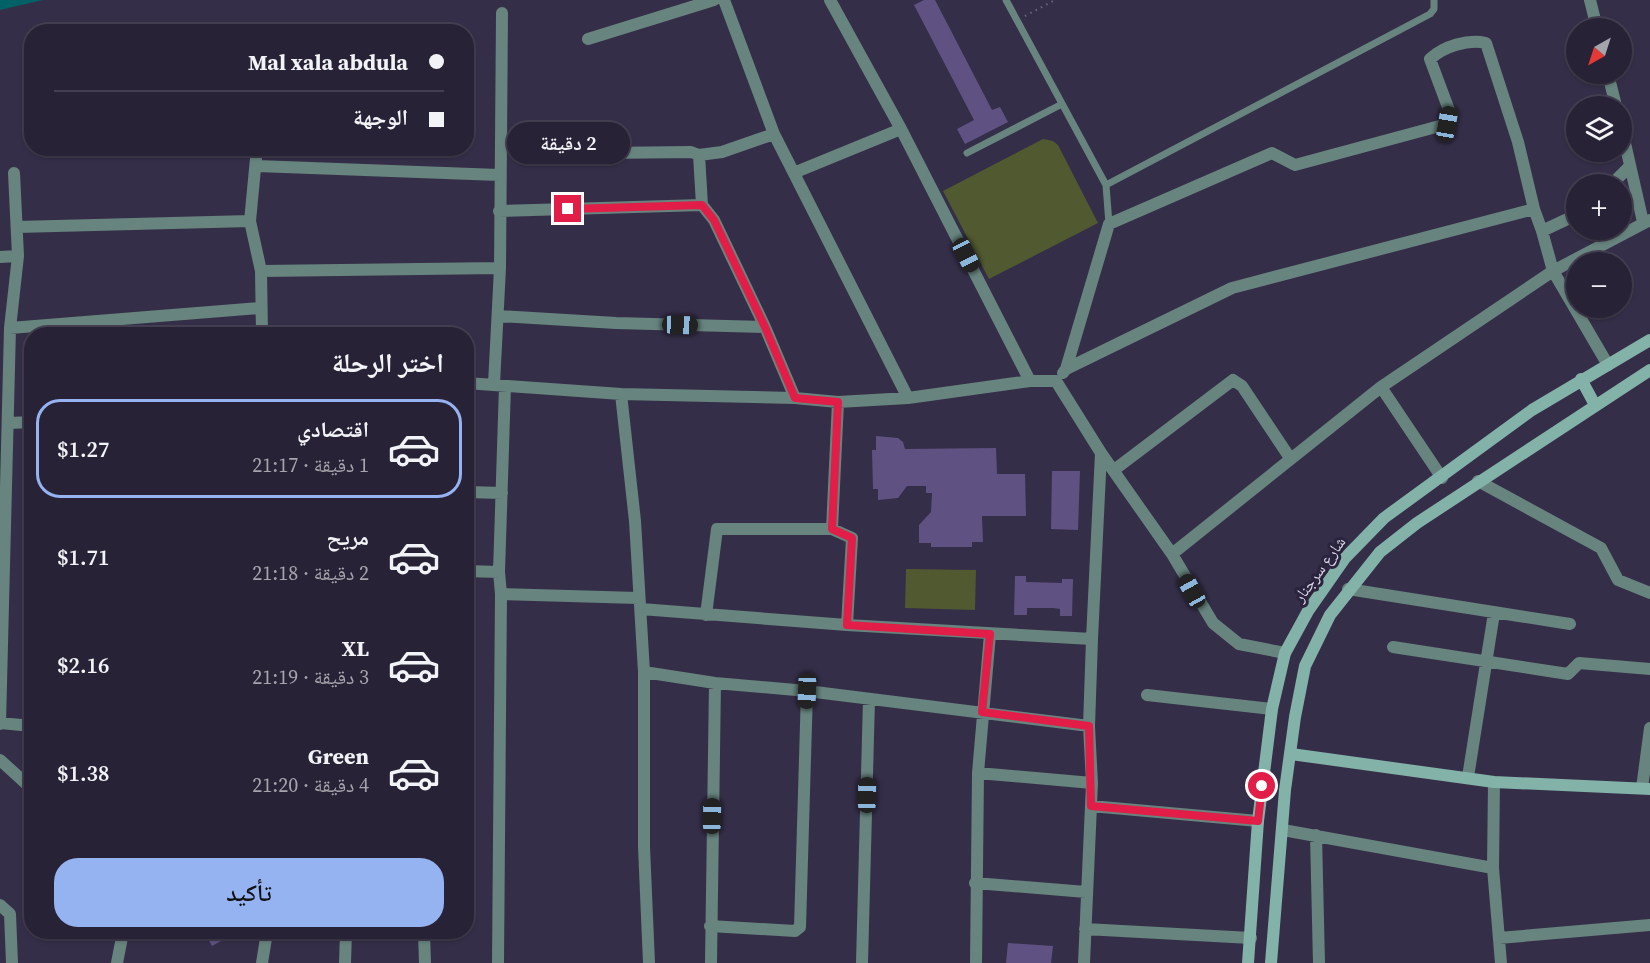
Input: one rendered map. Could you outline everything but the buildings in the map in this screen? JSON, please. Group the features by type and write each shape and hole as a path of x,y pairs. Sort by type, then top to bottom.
{"street":[{"path":"588,39 714,0"},
{"path":"723,0 774,134 796,172 908,398"},
{"path":"830,0 902,129 1030,381"},
{"path":"1590,0 1594,18"},
{"path":"498,963 501,594 499,572 502,493 498,316 502,13"},
{"path":"1056,381 1066,369 1109,224 1272,153 1295,165 1447,124 1449,110 1430,59 1438,52 1474,40 1486,43 1518,142 1534,209 1553,270 1608,364"},
{"path":"796,172 902,129"},
{"path":"603,153 691,152 699,155 722,152 774,134"},
{"path":"699,155 702,205 714,220 765,327 795,398"},
{"path":"257,156 250,221 261,271 261,327"},
{"path":"1172,554 1381,387 1553,270 1647,221 1629,162"},
{"path":"257,166 499,175"},
{"path":"1622,174 1630,166"},
{"path":"14,173 18,256 5,360 10,423 0,724 24,726"},
{"path":"499,211 702,205"},
{"path":"1066,369 1232,288 1534,209"},
{"path":"1542,231 1566,220"},
{"path":"16,226 250,221"},
{"path":"0,257 18,256"},
{"path":"261,271 500,268"},
{"path":"10,328 260,308"},
{"path":"498,316 616,323 765,327"},
{"name":"شارع سرجنار","path":"1248,963 1258,821 1272,709 1285,653 1308,611 1345,558 1362,538 1384,519 1532,410 1650,340"},
{"path":"1271,963 1291,754 1305,666 1330,615 1348,589 1380,552 1478,481 1650,370"},
{"path":"1581,379 1595,405"},
{"path":"1114,470 1233,380 1242,386 1290,458"},
{"path":"474,383 621,394 795,398 838,402 908,398 1030,381 1056,381"},
{"path":"1056,381 1101,453 1172,554 1203,608 1226,635 1239,644 1285,653"},
{"path":"1381,387 1442,478"},
{"path":"621,394 635,521 644,672 644,847 649,963"},
{"path":"832,529 838,402"},
{"path":"10,423 24,422"},
{"path":"1084,963 1092,783 1089,726 1101,453"},
{"path":"1478,481 1601,548 1618,580 1650,593"},
{"path":"474,492 502,493"},
{"path":"706,615 717,529 832,529 852,538 847,625"},
{"path":"474,571 499,572"},
{"path":"1348,589 1570,624"},
{"path":"501,594 639,604 706,615 1092,639"},
{"path":"1468,777 1494,613"},
{"path":"976,963 975,883 978,773 990,634"},
{"path":"1393,647 1568,674 1579,663 1650,669"},
{"path":"644,672 715,683 807,691 1089,726"},
{"path":"711,963 715,683"},
{"path":"710,926 795,931 800,927 807,691"},
{"path":"1147,695 1272,709"},
{"path":"862,963 869,699"},
{"path":"1291,754 1494,782 1646,788 1650,728"},
{"path":"0,760 24,782"},
{"path":"978,773 1092,783"},
{"path":"1494,782 1493,868 1501,963"},
{"path":"1091,806 1258,821"},
{"path":"1283,830 1493,868"},
{"path":"1316,835 1319,963"},
{"path":"975,883 1086,892"},
{"path":"0,905 10,914 12,963"},
{"path":"1499,938 1650,925"},
{"path":"1085,929 1251,938"},
{"path":"117,963 122,939"},
{"path":"262,963 266,939"},
{"path":"345,963 346,939"},
{"path":"424,939 425,963"}],"lane":[{"path":"1006,0 1106,185 1109,224"},
{"path":"1106,185 1430,14 1434,9 1434,0"},
{"path":"967,153 1062,104"}],"path":[{"path":"1017,20 1054,0"}],"shaded area":[{"path":"0,0 43,0 0,10"},
{"path":"1043,139 1053,141 1058,145 1098,223 989,279 943,191"},
{"path":"906,569 976,570 975,610 905,608"}],"route":[{"path":"568,209 702,205 714,220 765,327 795,398 838,402 832,529 852,538 847,625 990,634 982,712 1089,726 1091,806 1258,821 1262,786"}]}
